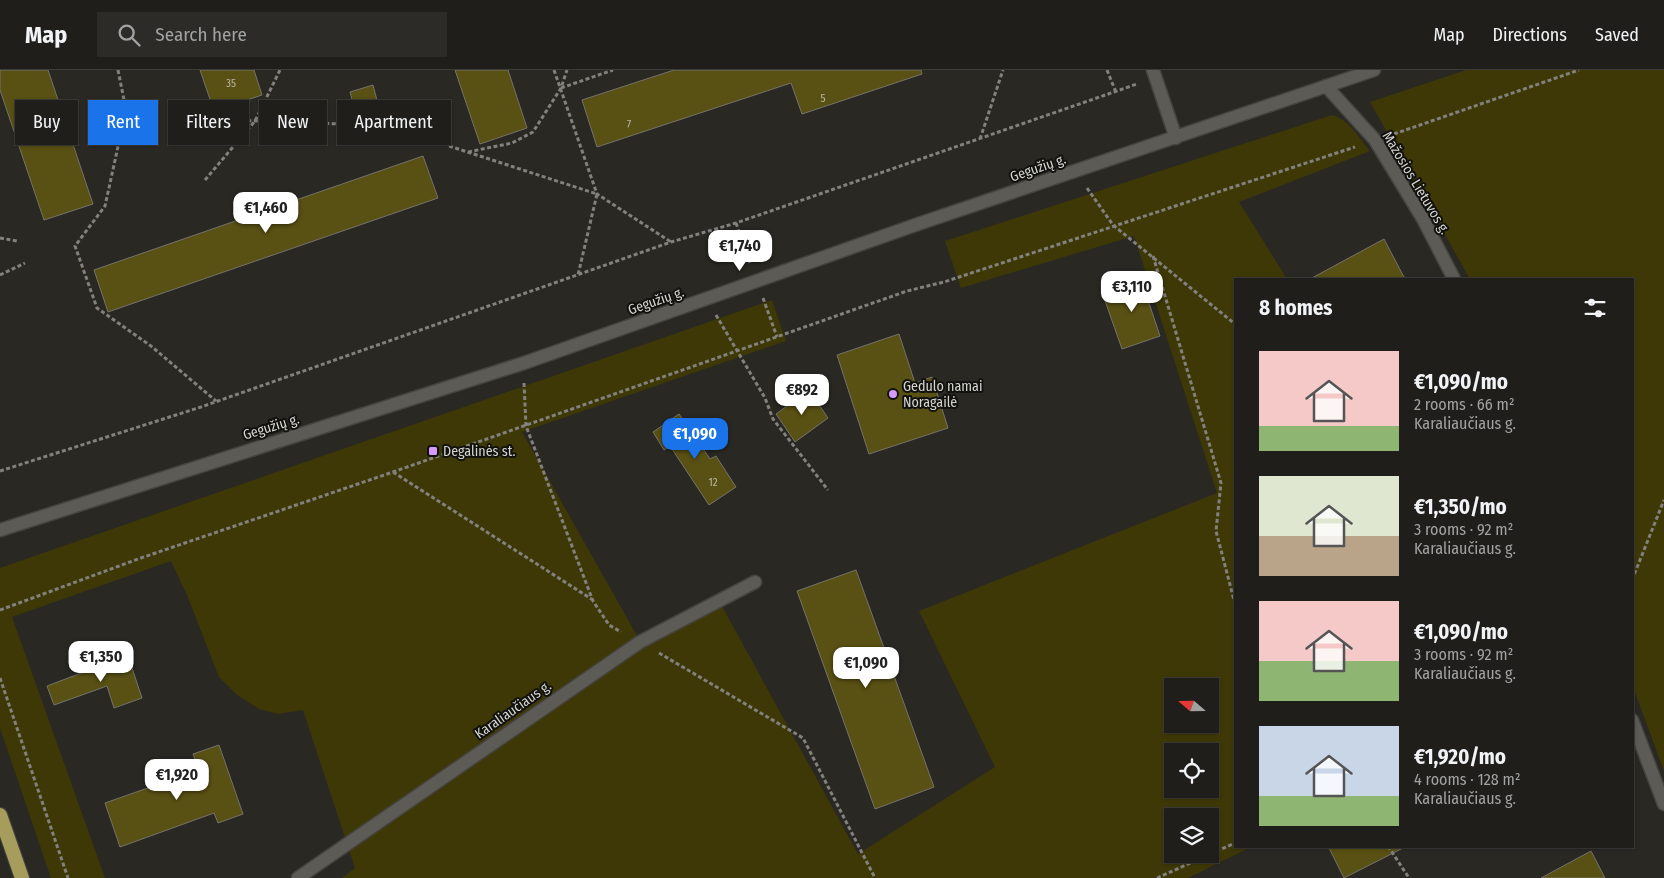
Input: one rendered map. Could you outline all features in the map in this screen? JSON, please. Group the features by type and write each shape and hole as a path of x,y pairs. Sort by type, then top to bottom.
{"highway":[{"path":"0,815 22,878"}],"main road":[{"name":"Gegužių g.","path":"0,530 524,363 1075,171 1374,70"},
{"path":"1155,74 1176,138"},
{"name":"Mažosios Lietuvos g.","path":"1326,86 1375,140 1423,219 1453,278"},
{"name":"Karaliaučiaus g.","path":"298,878 640,642 755,582"},
{"path":"1634,725 1664,804"}],"path":[{"path":"118,70 126,110 105,206 75,246 97,308 151,346 216,401"},
{"path":"205,180 255,121 280,70"},
{"path":"554,70 596,194 578,275"},
{"path":"467,152 512,143 533,132 561,88 567,70"},
{"path":"561,88 613,70"},
{"path":"979,139 1003,70"},
{"path":"1107,70 1115,90"},
{"path":"0,610 138,559 526,426 907,291 944,282 1375,140 1579,70"},
{"path":"0,470 216,401 671,242 736,222 979,139 1155,74"},
{"path":"249,121 337,124"},
{"path":"449,146 596,194 671,242"},
{"path":"1075,171 1113,225 1234,323"},
{"path":"0,238 17,241"},
{"path":"1153,256 1220,483 1216,531 1234,600"},
{"path":"0,275 25,263"},
{"path":"707,299 736,352 765,398 774,418 828,490"},
{"path":"766,307 777,337"},
{"path":"524,363 526,426 593,601 609,625 803,738 875,878"},
{"path":"393,472 593,601"},
{"path":"1634,575 1664,500"},
{"path":"0,678 68,878"},
{"path":"1157,878 1234,842"},
{"path":"1389,848 1409,878"}],"shaded area":[{"path":"1466,70 1664,70 1664,771 1634,690 1634,278 1469,278 1370,102"},
{"path":"1332,115 1344,120 1370,151 1239,202 1286,278 1234,278 1234,848 1249,848 1219,863 1219,808 1164,808 1164,863 1218,863 1188,878 342,878 355,868 303,710 278,714 259,709 237,695 219,677 187,595 171,561 12,617 105,878 51,878 0,728 0,568 772,300 786,341 522,432 640,641 718,599 858,854 995,767 919,611 1217,493 1134,236 961,288 945,241"}],"building":[{"path":"0,70 48,70 58,100 15,100 15,134 0,90"},
{"path":"200,70 254,70 262,95 247,100 210,100"},
{"path":"455,70 508,70 527,128 480,144"},
{"path":"674,70 921,70 922,74 802,114 791,83 597,147 582,100"},
{"path":"373,85 377,100 352,100 350,92"},
{"path":"19,145 73,145 93,204 44,220"},
{"path":"423,156 438,198 108,312 94,270"},
{"path":"1384,239 1404,278 1312,278"},
{"path":"1139,273 1160,336 1122,349 1103,295 1121,289 1118,280"},
{"name":"Gedulo namai Noragailė","path":"899,334 915,383 932,377 948,428 869,454 837,355"},
{"path":"809,390 828,418 795,442 776,414"},
{"path":"679,414 710,459 716,456 736,487 709,505 670,446 664,450 653,432"},
{"path":"856,570 934,787 875,809 797,591"},
{"path":"127,653 142,698 114,708 107,686 54,705 47,686 100,666 98,663"},
{"path":"219,745 243,814 218,823 214,813 120,847 105,803 199,770 193,754"},
{"path":"1329,848 1403,848 1344,878"},
{"path":"1591,851 1605,878 1541,878"}],"place":[{"name":"Gedulo namai Noragailė","path":"893,394"},
{"name":"Degalinės st.","path":"433,451"}]}
